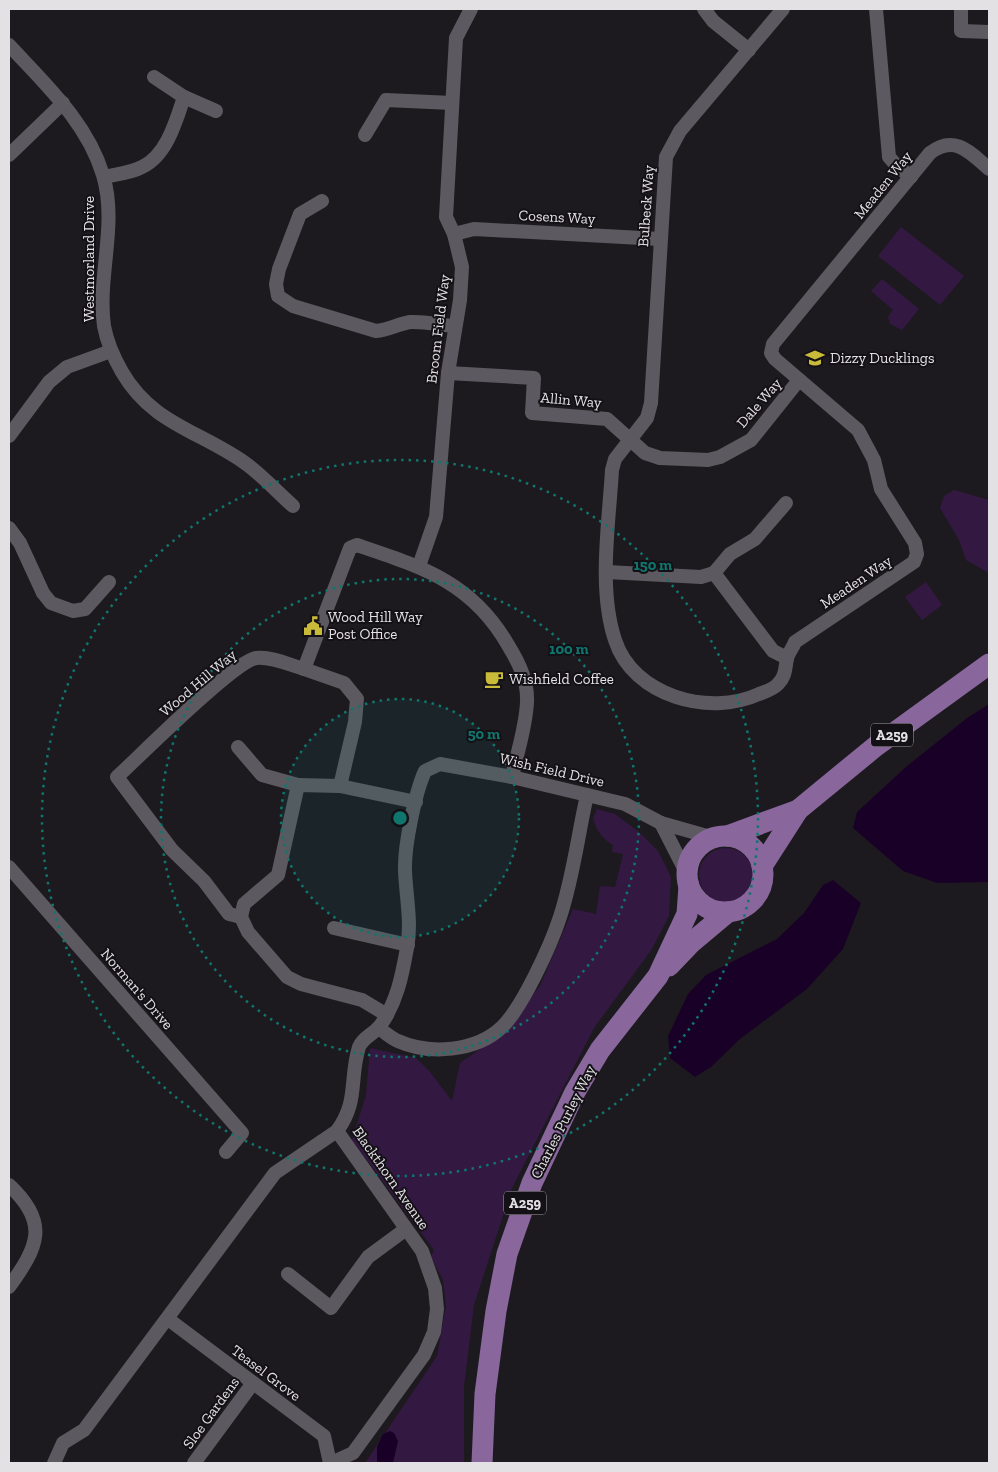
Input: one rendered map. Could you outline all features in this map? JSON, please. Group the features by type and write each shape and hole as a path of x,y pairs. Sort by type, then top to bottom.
{"main road":[{"name":"A259","path":"762,866 798,810 876,746 989,664"},
{"name":"A259","path":"721,837 798,810"},
{"path":"721,837 739,839 749,845 757,854 762,866 762,879 759,891 746,905 728,912 715,911 704,906 695,897 688,880 689,862 695,851 704,843 721,837"},
{"name":"Charles Purley Way","path":"658,976 687,914 688,880"},
{"name":"Charles Purley Way","path":"482,1463 485,1394 496,1311 507,1254 532,1183 575,1092 600,1050 658,976 728,912"}],"street":[{"name":"Broom Field Way","path":"419,566 436,517 448,373 454,326 460,300 462,268 454,234 446,217 456,38 471,9"},
{"path":"704,9 713,21 749,50"},
{"name":"Bulbeck Way","path":"629,440 647,418 651,403 666,157 680,131 783,9"},
{"path":"876,9 890,157 896,165 912,177"},
{"path":"961,9 961,31 989,32"},
{"name":"Westmorland Drive","path":"9,45 62,103 95,153 104,177 108,211 104,326 112,351 123,373 141,399 165,418 246,463 293,506"},
{"path":"154,77 184,97 216,111"},
{"path":"104,177 141,168 157,156 173,129 184,97"},
{"path":"365,135 386,100 452,103"},
{"path":"9,155 62,103"},
{"name":"Meaden Way","path":"629,440 615,459 612,470 607,596 615,642 638,675 653,686 683,700 709,704 750,698 778,684 786,673 787,658 795,642 902,571 914,562 917,554 915,542 881,489 874,460 858,430 775,359 771,353 773,344 930,153 941,144 952,144 987,163"},
{"path":"322,201 300,214 292,232 276,284 278,296 283,301 376,331 387,330 400,324 412,322 454,326"},
{"name":"Cosens Way","path":"454,234 474,229 660,239"},
{"path":"9,436 49,382 67,367 112,351"},
{"name":"Allin Way","path":"448,373 534,378 532,413 607,419 629,440"},
{"name":"Dale Way","path":"629,440 645,452 660,458 708,460 720,457 751,440 799,380"},
{"path":"607,572 701,577 714,573 730,554 755,539 786,503"},
{"path":"9,528 20,543 43,593 51,603 73,611 85,609 109,582"},
{"path":"304,669 350,548 357,545 419,566 457,587 484,610 518,662 525,681 527,702 512,777"},
{"path":"714,573 773,651 787,658"},
{"name":"Wood Hill Way","path":"241,917 229,914 204,881 172,850 117,777 215,686 244,663 256,658 273,660 344,683 357,699 355,722 340,786"},
{"path":"238,748 262,775 298,785 340,786 416,802"},
{"name":"Wish Field Drive","path":"337,1131 350,1108 354,1094 354,1080 359,1048 362,1041 378,1028 396,998 408,944 405,869 416,802 425,771 440,764 512,777 632,807 661,823 721,837"},
{"path":"298,785 278,874 244,904 241,917 248,932 287,977 301,984 362,1000 387,1015"},
{"path":"378,1028 398,1041 434,1049 451,1049 483,1039 500,1029 513,1015 561,915 587,795"},
{"path":"661,823 688,880"},
{"name":"Norman's Drive","path":"9,867 242,1133 226,1152"},
{"path":"334,928 408,944"},
{"name":"Blackthorn Avenue","path":"54,1463 63,1442 84,1430 275,1173 337,1131 422,1251 435,1288 437,1310 434,1332 424,1355 354,1453 330,1463"},
{"path":"9,1185 29,1207 35,1222 35,1231 31,1256 9,1287"},
{"path":"288,1274 331,1308 368,1257 406,1229"},
{"name":"Teasel Grove","path":"168,1319 324,1436 330,1463"},
{"name":"Sloe Gardens","path":"194,1463 253,1383"}],"shaded area":[{"path":"901,227 964,276 940,305 878,256"},
{"path":"882,279 919,309 902,330 890,324 888,317 893,310 871,291"},
{"path":"954,490 989,500 989,573 966,560 959,540 940,508 944,496"},
{"path":"926,582 942,605 922,620 905,597"},
{"path":"989,704 989,882 937,883 903,871 853,828 857,812 907,766 967,718"},
{"path":"597,809 615,814 639,832 658,851 671,877 669,916 652,949 594,1028 512,1188 474,1305 464,1386 464,1463 365,1463 437,1356 446,1306 443,1280 431,1257 434,1250 352,1140 366,1095 370,1048 416,1058 430,1072 452,1101 460,1063 499,1036 540,986 573,909 596,914 600,886 615,887 623,854 612,852 613,845 598,830 593,818"},
{"path":"726,848 736,850 745,856 751,865 753,875 751,885 745,894 736,900 726,902 716,900 707,894 701,885 699,875 701,865 707,856 716,850"},
{"path":"833,880 861,903 843,949 807,989 740,1039 711,1067 695,1077 670,1058 668,1036 688,994 706,975 777,939 804,913 823,885"},
{"path":"390,1431 394,1433 398,1441 393,1463 377,1463 377,1447 383,1434"}],"place":[{"name":"Dizzy Ducklings","path":"815,358"},
{"name":"Wood Hill Way Post Office","path":"313,626"},
{"name":"Wishfield Coffee","path":"494,679"}]}
